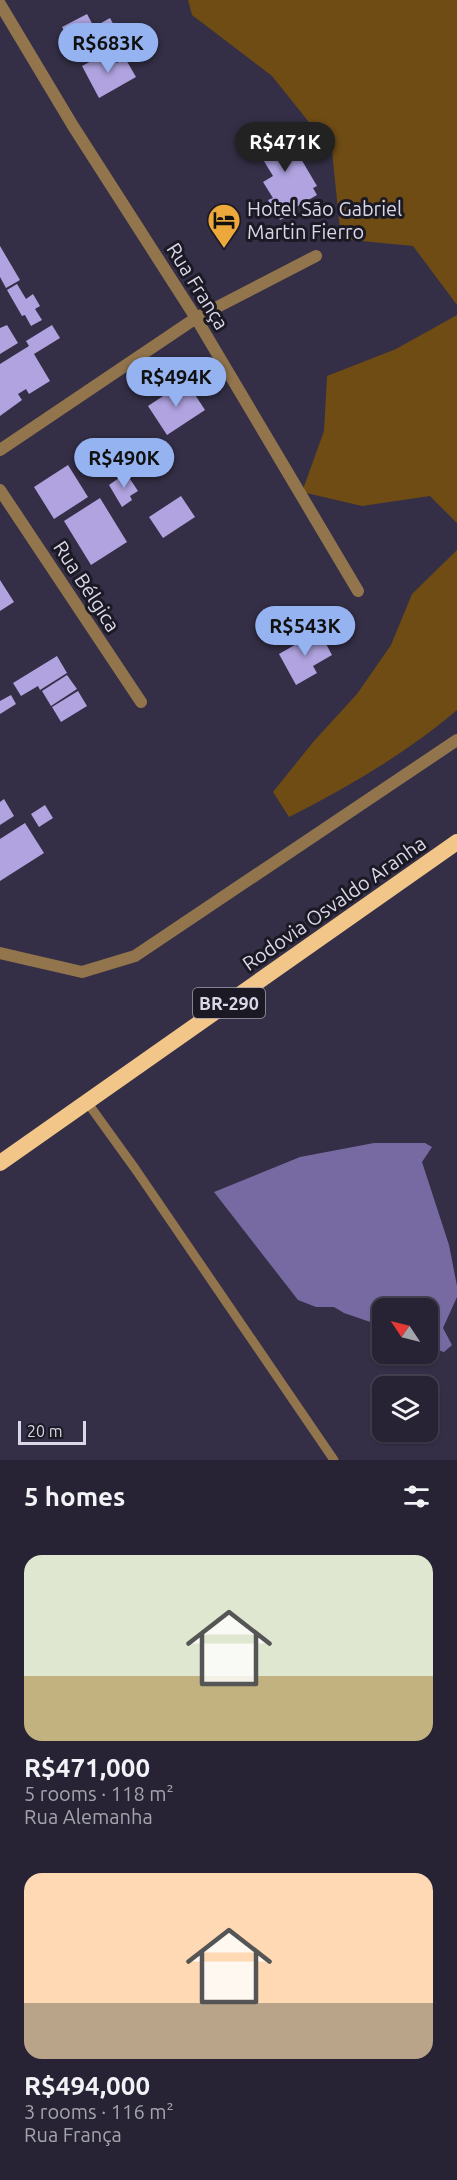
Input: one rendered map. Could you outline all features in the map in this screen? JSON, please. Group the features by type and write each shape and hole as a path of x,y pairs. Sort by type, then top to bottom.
{"highway":[{"name":"Rodovia Osvaldo Aranha","path":"0,1163 457,842"}],"street":[{"name":"Rua França","path":"0,4 73,126 196,318 358,591"},
{"path":"0,450 196,318 316,256"},
{"name":"Rua Bélgica","path":"0,490 141,702"},
{"path":"0,953 82,972 135,956 457,740"}],"lane":[{"path":"87,1102 334,1460"}],"shaded area":[{"path":"188,0 457,0 457,305 413,246 341,239 332,151 272,76 192,15"},
{"path":"457,315 457,523 430,496 362,506 302,492 324,431 327,376 396,349"},
{"path":"457,550 457,710 417,741 376,768 289,817 273,792 314,741 357,694 391,645 412,594"},
{"path":"374,1143 425,1143 432,1147 422,1162 449,1245 457,1286 457,1297 443,1328 452,1345 444,1352 438,1350 438,1298 372,1298 372,1323 334,1307 316,1307 298,1300 214,1192 300,1157"}],"building":[{"path":"87,14 94,27 110,18 118,33 77,55 62,27"},
{"path":"110,51 117,63 125,58 136,77 99,98 82,66"},
{"path":"281,125 317,186 313,188 317,195 291,210 293,213 280,220 268,200 273,198 263,182 273,176 253,143"},
{"path":"0,246 20,280 6,288 0,277"},
{"path":"17,284 26,299 33,294 40,306 35,309 42,320 31,326 25,315 22,316 7,290"},
{"path":"7,325 18,343 0,354 0,328"},
{"path":"52,325 60,338 34,354 50,381 29,394 26,389 18,394 22,400 0,416 0,364 29,346 26,341"},
{"path":"186,381 205,410 167,435 148,406"},
{"path":"124,447 136,464 122,473 110,455"},
{"path":"68,465 88,497 54,519 34,487"},
{"path":"126,473 138,491 130,496 132,500 122,507 109,485"},
{"path":"181,496 195,517 163,538 149,517"},
{"path":"100,498 127,542 91,565 64,521"},
{"path":"0,580 14,602 0,611"},
{"path":"319,631 332,655 313,666 317,673 296,685 279,654"},
{"path":"57,656 67,673 40,690 38,686 21,696 13,683"},
{"path":"67,675 77,689 51,706 42,691"},
{"path":"78,691 87,706 61,722 52,707"},
{"path":"11,695 16,704 0,714 0,701"},
{"path":"4,799 14,816 0,825 0,802"},
{"path":"45,805 53,818 39,827 31,814"},
{"path":"25,823 44,853 0,881 0,839"}],"place":[{"name":"Hotel São Gabriel Martin Fierro","path":"224,249"}]}
